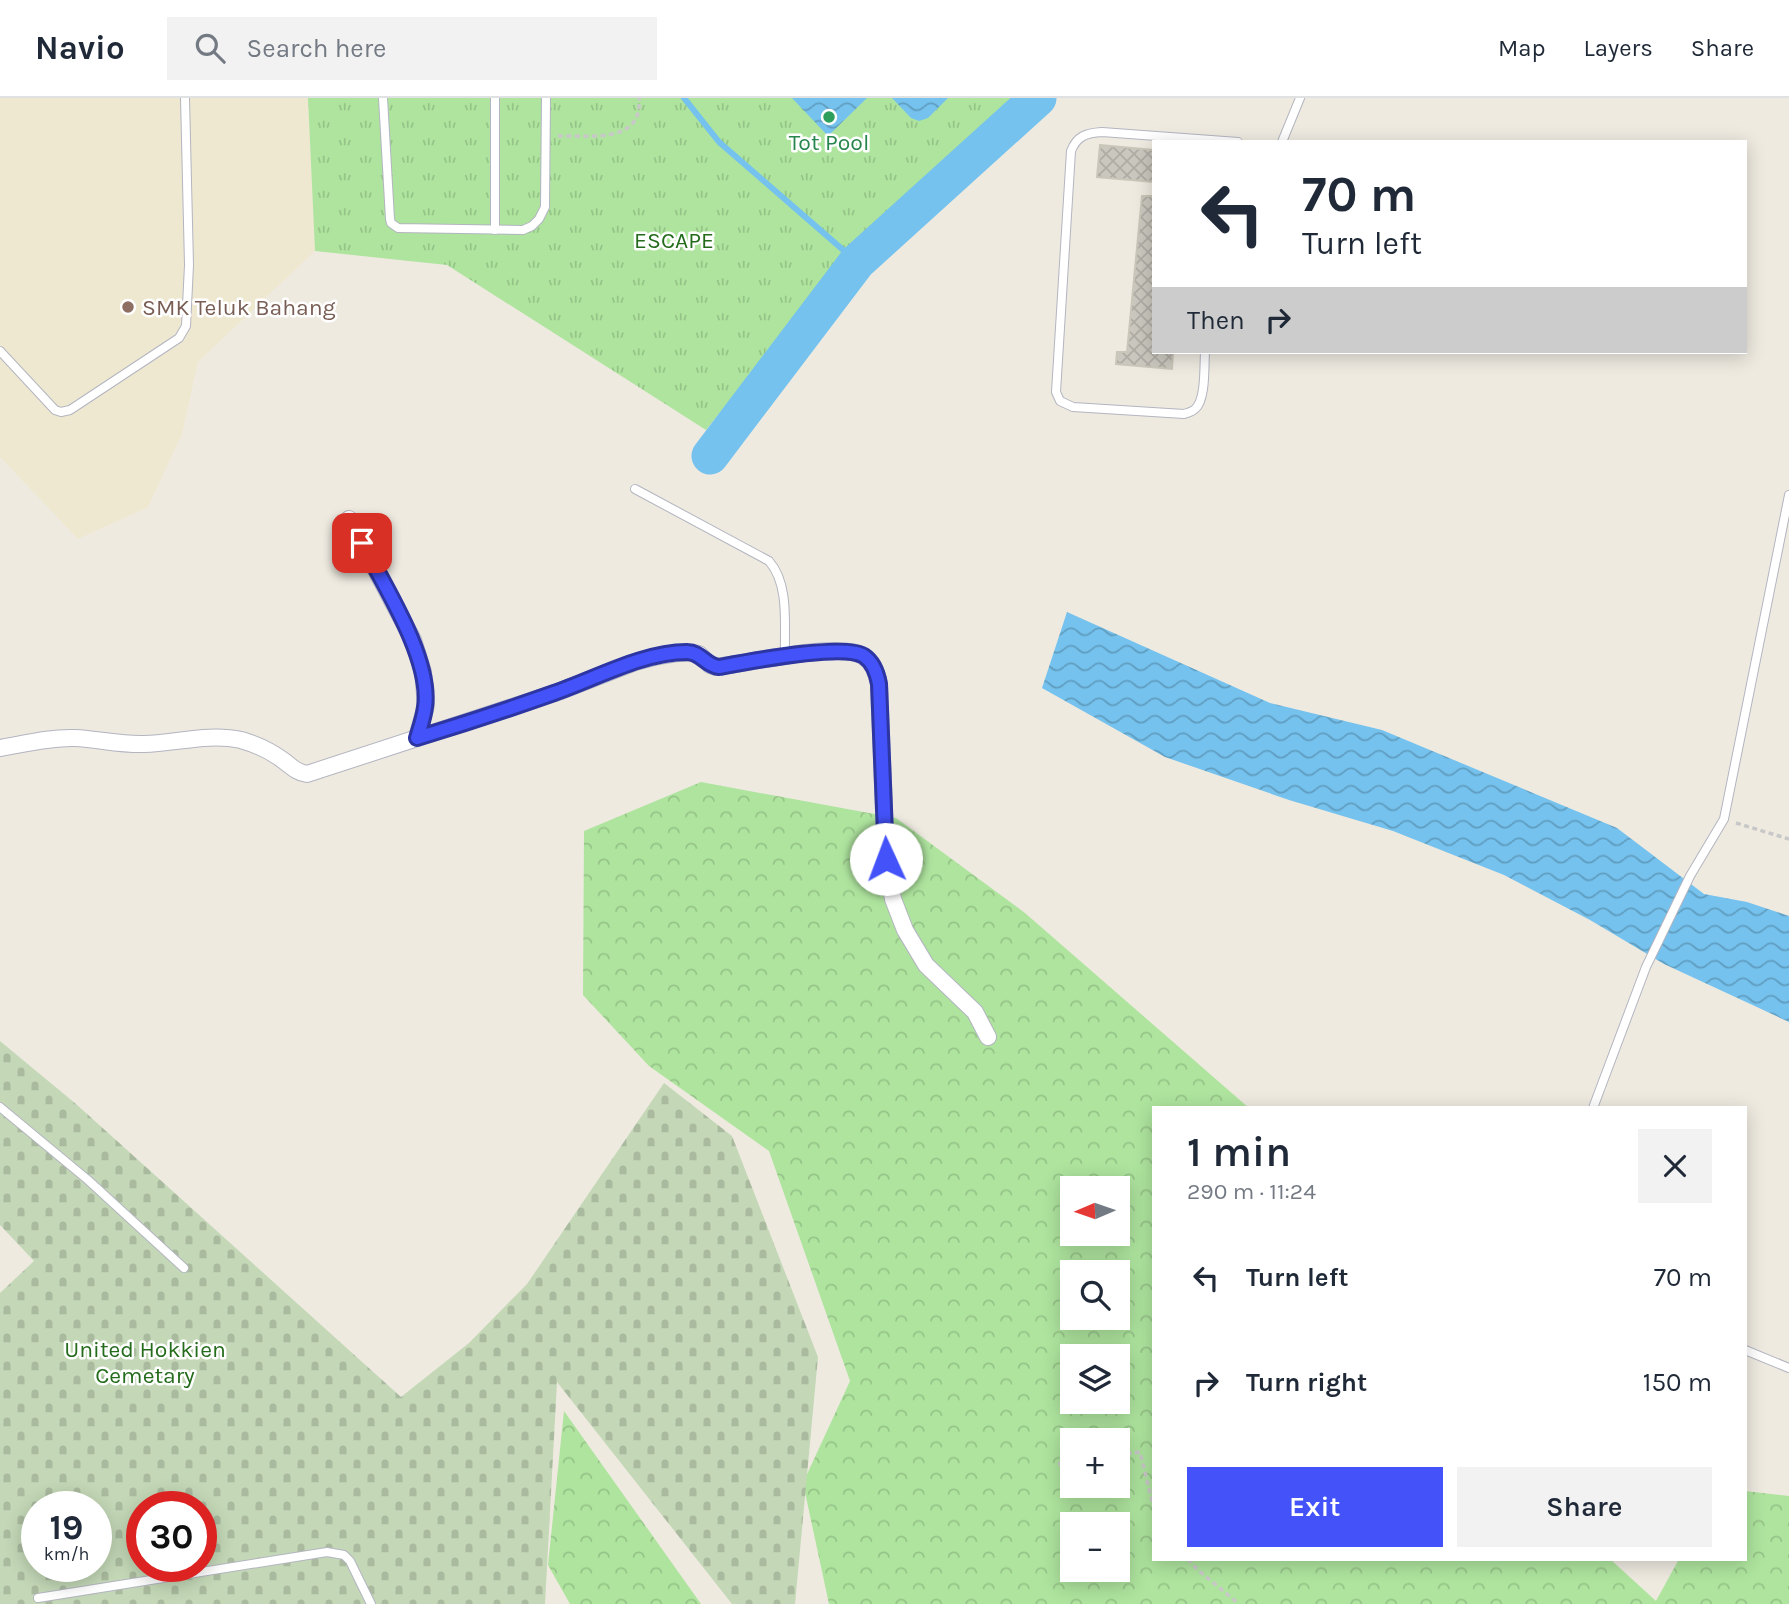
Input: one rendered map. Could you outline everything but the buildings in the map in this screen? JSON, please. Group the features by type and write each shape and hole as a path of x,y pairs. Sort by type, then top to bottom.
{"street":[{"path":"349,519 413,640 423,673 426,705 417,738"},
{"path":"0,748 51,738 145,744 227,738 257,746 284,760 299,772 307,774 555,693 635,662 658,656 694,653 699,654 710,665 719,667 785,656 853,652 864,656 877,673 879,684 886,859 894,899 905,930 926,965 975,1012 988,1037"}],"lane":[{"path":"0,351 55,410 61,412 69,410 179,338 187,320 189,265 185,98"},
{"path":"383,98 391,223 398,228 495,230 523,230 533,226 545,207 545,98"},
{"path":"495,98 495,230"},
{"path":"1283,140 1300,98"},
{"path":"1205,354 1203,394 1196,409 1184,414 1086,410 1066,405 1055,392 1071,151 1074,144 1083,135 1102,132 1211,140"},
{"path":"635,489 769,561 775,568 784,596 785,656"},
{"path":"1594,1106 1646,967 1690,876 1724,819 1789,495"},
{"path":"0,1107 88,1180 184,1268"},
{"path":"1747,1351 1789,1368"},
{"path":"37,1598 327,1552 344,1555 350,1561 370,1604"}],"path":[{"path":"545,137 608,136 622,133 633,123 640,106 639,98"},
{"path":"1724,819 1789,839"},
{"path":"1130,1453 1140,1452 1152,1501"},
{"path":"1190,1561 1240,1604"}],"shaded area":[{"name":"SMK Teluk Bahang","path":"0,98 308,98 315,251 198,362 182,434 148,507 78,539 0,457"}],"green space":[{"name":"ESCAPE","path":"308,98 1016,98 859,238 706,430 447,265 315,251"},
{"path":"701,782 896,818 1025,913 1247,1106 1152,1106 1152,1561 1612,1561 1656,1601 1678,1561 1747,1561 1747,1491 1789,1496 1789,1604 829,1604 803,1483 850,1381 769,1151 649,1066 583,995 584,831"},
{"name":"United Hokkien Cemetary","path":"0,1041 76,1104 401,1397 469,1343 527,1284 664,1083 732,1136 818,1357 795,1604 732,1604 557,1382 545,1604 0,1604 0,1293 34,1261 0,1225"},
{"path":"564,1411 701,1604 570,1604 548,1565"}],"water":[{"name":"Tot Pool","path":"792,98 867,98 828,136"},
{"path":"892,98 948,98 928,118 919,121 911,118"},
{"path":"1067,612 1270,703 1382,730 1617,828 1704,894 1747,902 1789,916 1789,1022 1664,964 1590,920 1504,875 1393,831 1289,800 1165,757 1042,688"}],"waterway":[{"path":"684,98 719,142 857,262"},
{"path":"710,456 857,262 1038,98"}],"place":[{"name":"Tot Pool","path":"829,117"},
{"name":"SMK Teluk Bahang","path":"128,307"}],"route":[{"path":"362,543 413,640 423,673 426,705 417,738 658,656 694,653 699,654 710,665 719,667 785,656 838,651 864,656 877,673 879,684 886,859"}]}
